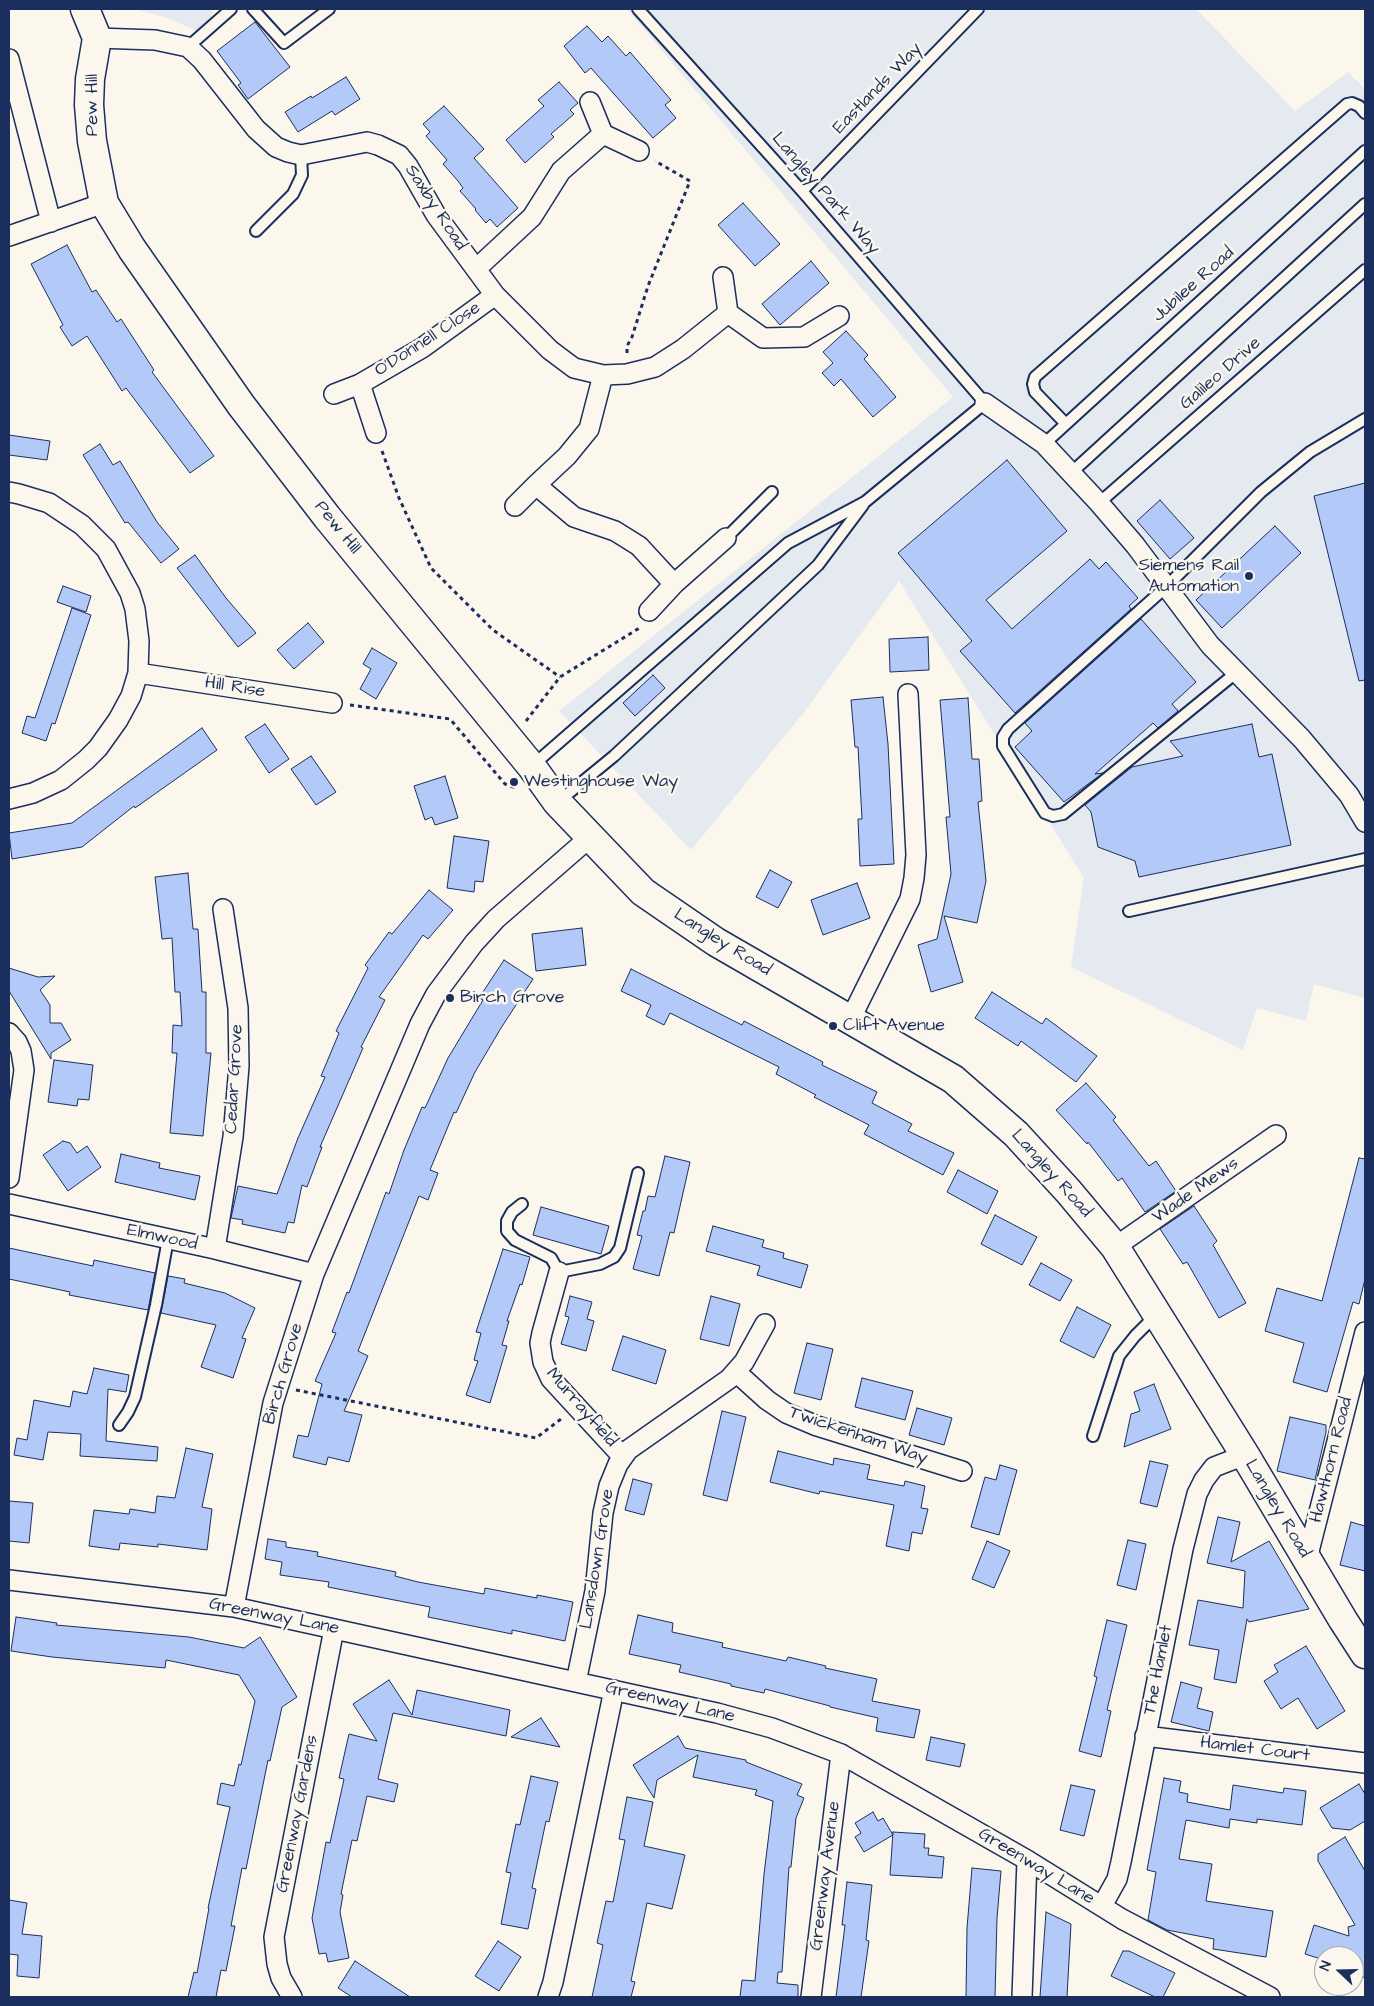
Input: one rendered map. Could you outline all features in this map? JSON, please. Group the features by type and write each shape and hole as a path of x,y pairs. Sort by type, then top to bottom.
{"main road":[{"path":"85,9 97,38"},
{"name":"Pew Hill","path":"97,38 90,79 89,105 92,141 104,203 132,248 240,404 327,517 511,742 527,779 557,802 589,838"},
{"name":"Langley Road","path":"589,838 643,892 716,942 953,1079 1016,1134 1069,1192 1115,1247 1365,1654"}],"street":[{"path":"97,38 138,39 188,47"},
{"name":"Saxby Road","path":"188,47 202,60 266,139 276,147 301,155 366,142 378,145 399,155 408,166 436,214 495,295 550,350 574,368 603,375 626,374 656,367 683,349 728,313"},
{"path":"9,59 51,222"},
{"path":"590,102 603,134 638,151"},
{"path":"476,269 532,217 561,171 603,134"},
{"path":"9,236 104,203"},
{"path":"723,277 728,313 763,338 804,337 839,316"},
{"name":"O'Donnell Close","path":"334,394 360,384 422,348 495,295"},
{"path":"515,506 567,456 589,429 603,375"},
{"name":"O'Donnell Close","path":"360,384 376,434"},
{"path":"985,403 1044,444 1099,503 1135,545 1210,645 1302,739 1349,795 1365,822"},
{"path":"536,485 574,517 616,531 639,546 674,584"},
{"path":"9,492 49,503 82,525 106,549 130,593 135,609 139,641 138,673 131,696 108,735 86,760 61,780 48,787 9,799"},
{"path":"649,611 674,584 726,538"},
{"name":"Hill Rise","path":"138,673 332,703"},
{"path":"850,1020 910,899 914,878 916,855 908,694"},
{"name":"Birch Grove","path":"234,1608 273,1404 314,1274 404,1060 436,994 474,943 496,919 589,838"},
{"name":"Cedar Grove","path":"215,1249 233,1137 239,1066 238,1008 223,909"},
{"path":"9,1033 17,1042 21,1051 24,1070 9,1178"},
{"name":"Wade Mews","path":"1115,1247 1276,1135"},
{"name":"Elmwood","path":"9,1204 215,1249 314,1274"},
{"name":"Murrayfield","path":"560,1272 542,1333 541,1353 543,1362 551,1378 622,1456"},
{"name":"Lansdown Grove","path":"576,1682 595,1591 603,1513 609,1486 622,1456 637,1443 721,1386 736,1372 748,1356 765,1324"},
{"name":"Hawthorn Road","path":"1307,1559 1365,1332"},
{"name":"Twickenham Way","path":"736,1372 767,1400 786,1412 818,1426 962,1471"},
{"name":"The Hamlet","path":"1102,1906 1117,1879 1121,1862 1183,1549 1198,1494 1204,1480 1214,1467 1244,1455"},
{"name":"Greenway Lane","path":"9,1580 234,1608 334,1628 614,1690 748,1721 804,1739 842,1754 1027,1860 1156,1938 1270,1997"},
{"name":"Greenway Gardens","path":"292,1997 281,1978 277,1964 274,1937 334,1628"},
{"path":"548,1997 556,1972 614,1690"},
{"name":"Hamlet Court","path":"1146,1736 1365,1763"},
{"name":"Greenway Avenue","path":"811,1997 842,1754"},
{"path":"1022,1997 1027,1860"}],"lane":[{"path":"188,47 231,9"},
{"path":"254,9 284,43 329,9"},
{"name":"Langley Park Way","path":"638,9 802,191 985,403"},
{"name":"Eastlands Way","path":"802,191 974,10"},
{"path":"1066,424 1035,392 1033,384 1035,377 1347,104 1352,103 1359,106 1365,113"},
{"name":"Jubilee Road","path":"1044,444 1365,151"},
{"path":"256,231 293,194 302,176 301,155"},
{"path":"1070,473 1365,204"},
{"name":"Galileo Drive","path":"1099,503 1365,270"},
{"path":"527,779 788,542 865,502 985,403"},
{"path":"1237,672 1063,814 1053,816 1045,813 1003,746 1003,737 1008,729 1166,587 1261,492 1310,452 1365,418"},
{"path":"726,538 772,492"},
{"path":"557,802 614,756 818,565 865,502"},
{"path":"1129,911 1365,859"},
{"path":"522,1204 512,1212 507,1221 507,1231 515,1240 551,1258 560,1272 600,1264 614,1257 620,1248 638,1173"},
{"path":"119,1425 128,1412 135,1396 156,1304 168,1239"},
{"path":"1093,1436 1119,1356 1135,1336 1157,1314"}],"path":[{"path":"626,374 627,346 632,337 648,286 690,181 638,151"},
{"path":"376,434 399,498 431,568 493,630 560,677"},
{"path":"511,742 560,677 649,622 649,611"},
{"path":"332,703 450,718 505,784 527,779"},
{"path":"279,1386 536,1438 577,1406"}],"shaded area":[{"path":"134,9 214,9 204,35 171,19"},
{"path":"627,9 1196,9 1295,111 1348,72 1365,89 1365,998 1314,984 1306,1021 1257,1008 1243,1050 1071,967 1084,878 899,581 805,711 691,850 559,711 953,397"}],"building":[{"path":"255,22 290,67 248,99 238,85 241,83 217,51"},
{"path":"587,26 602,42 608,36 626,56 630,52 671,100 665,105 676,118 653,138 591,68 585,73 564,46"},
{"path":"346,77 360,99 335,115 332,111 298,132 285,112"},
{"path":"559,82 578,103 570,110 574,114 551,134 554,137 525,163 506,140 544,106 538,100"},
{"path":"444,106 484,149 474,158 518,208 497,227 490,219 486,223 460,191 463,188 443,164 447,160 426,136 430,132 423,124"},
{"path":"743,203 780,244 755,266 718,225"},
{"path":"67,245 92,292 96,290 117,322 121,319 154,370 152,372 214,456 190,473 126,388 122,391 87,336 72,346 60,327 63,325 31,264"},
{"path":"811,261 829,283 780,325 762,304"},
{"path":"846,331 868,355 864,359 896,397 873,417 841,379 834,386 822,373 833,363 823,352"},
{"path":"9,435 50,441 47,460 9,455"},
{"path":"100,444 113,465 120,461 157,522 179,549 161,563 128,522 125,523 83,455"},
{"path":"1007,460 1067,531 986,600 1012,629 1090,559 1099,569 1106,562 1138,598 1129,606 1131,609 1015,713 960,651 972,641 898,553"},
{"path":"1365,483 1365,680 1359,681 1314,496"},
{"path":"1160,500 1194,538 1170,559 1137,521"},
{"name":"Siemens Rail Automation","path":"1275,526 1301,553 1222,628 1196,600"},
{"path":"195,555 226,598 256,633 238,647 177,568"},
{"path":"63,586 91,596 86,612 57,602"},
{"path":"72,608 91,615 55,724 52,723 46,741 22,733 27,716 35,718"},
{"path":"1141,619 1196,682 1172,704 1178,711 1158,728 1153,723 1095,774 1103,773 1064,802 1015,747 1032,731 1025,723"},
{"path":"308,623 324,642 294,669 277,650"},
{"path":"928,637 929,670 890,672 889,639"},
{"path":"372,648 397,663 376,699 360,689 371,669 363,664"},
{"path":"653,675 665,688 635,716 623,703"},
{"path":"883,697 888,744 894,864 860,866 858,819 862,819 858,747 855,747 851,700"},
{"path":"968,698 972,759 979,759 982,801 978,802 986,881 977,923 944,916 963,982 931,992 918,945 937,939 951,874 946,817 950,817 940,700"},
{"path":"265,724 289,759 269,773 245,737"},
{"path":"1252,724 1259,757 1272,754 1291,845 1139,877 1135,861 1098,847 1091,812 1085,805 1132,767 1183,756 1170,741"},
{"path":"202,728 217,750 135,808 134,806 82,847 12,859 9,833 72,823"},
{"path":"311,756 336,792 316,805 291,769"},
{"path":"445,776 458,818 435,825 432,817 425,820 414,786"},
{"path":"454,836 489,841 483,882 475,881 474,892 447,888"},
{"path":"770,870 792,882 778,908 756,897"},
{"path":"188,873 193,929 198,929 202,992 206,992 206,1053 211,1053 203,1136 170,1133 177,1053 172,1053 173,1025 182,1026 180,992 175,992 172,938 162,939 155,877"},
{"path":"857,883 870,918 823,935 811,900"},
{"path":"429,890 453,910 428,939 423,935 379,997 385,1000 361,1047 363,1048 320,1147 322,1147 307,1187 302,1185 294,1223 288,1222 285,1233 242,1224 243,1220 231,1218 238,1186 277,1194 298,1138 325,1077 321,1076 339,1033 336,1031 368,968 365,965 389,932 392,934"},
{"path":"582,928 586,965 536,971 532,934"},
{"path":"504,960 533,979 501,1028 475,1072 456,1113 454,1112 430,1170 438,1173 428,1200 419,1196 358,1351 368,1356 344,1411 362,1415 349,1462 328,1457 326,1465 293,1457 298,1435 308,1437 322,1384 315,1381 336,1333 332,1332 347,1292 349,1293 386,1192 389,1194 404,1150 422,1107 425,1108 448,1058 483,1000 479,998"},
{"path":"9,968 38,977 55,976 40,990 50,1005 50,1023 61,1023 71,1040 51,1053 51,1059 9,991"},
{"path":"631,969 742,1025 744,1021 823,1062 822,1065 877,1092 872,1103 912,1124 908,1131 954,1153 943,1175 864,1134 869,1125 814,1097 816,1095 776,1074 779,1067 670,1013 664,1025 646,1016 651,1005 621,991"},
{"path":"992,992 1042,1024 1046,1018 1097,1056 1076,1082 1021,1041 1018,1046 975,1018"},
{"path":"54,1060 93,1065 89,1100 78,1099 77,1106 48,1102"},
{"path":"1086,1083 1116,1117 1113,1120 1149,1166 1156,1161 1176,1191 1145,1212 1122,1178 1118,1181 1088,1142 1087,1144 1056,1110"},
{"path":"63,1141 70,1143 77,1153 87,1146 101,1167 68,1191 43,1155"},
{"path":"121,1154 160,1163 159,1168 200,1176 195,1200 115,1182"},
{"path":"665,1156 690,1162 674,1233 670,1232 659,1276 633,1269 642,1236 637,1235 643,1211 645,1211 648,1196 655,1197"},
{"path":"1359,1158 1365,1159 1365,1279 1359,1304 1353,1302 1327,1392 1293,1382 1304,1343 1265,1331 1277,1288 1322,1301"},
{"path":"958,1170 998,1191 987,1214 947,1192"},
{"path":"1194,1206 1217,1241 1213,1245 1246,1303 1219,1318 1187,1262 1183,1264 1160,1229"},
{"path":"541,1207 609,1226 601,1254 533,1235"},
{"path":"995,1215 1037,1237 1022,1265 981,1244"},
{"path":"713,1226 764,1240 762,1247 784,1253 783,1258 808,1265 801,1288 757,1275 760,1266 706,1251"},
{"path":"9,1248 93,1266 94,1260 155,1273 148,1310 69,1295 70,1292 9,1279"},
{"path":"503,1249 530,1257 522,1285 520,1284 507,1321 509,1321 502,1345 507,1346 490,1403 466,1395 478,1361 474,1360 481,1333 476,1332"},
{"path":"1041,1263 1072,1280 1060,1301 1029,1285"},
{"path":"168,1276 185,1279 184,1283 225,1293 255,1308 242,1338 246,1339 233,1378 201,1367 216,1325 161,1313"},
{"path":"570,1296 592,1302 587,1319 594,1321 586,1351 561,1344 569,1317 565,1316"},
{"path":"711,1296 740,1304 729,1346 700,1339"},
{"path":"1077,1307 1111,1325 1094,1358 1060,1341"},
{"path":"623,1336 666,1350 656,1384 612,1370"},
{"path":"807,1343 833,1349 821,1400 794,1393"},
{"path":"94,1368 129,1375 126,1392 108,1389 106,1441 158,1447 157,1461 80,1456 81,1434 48,1432 43,1460 14,1455 17,1438 27,1440 34,1400 70,1407 73,1391 87,1394"},
{"path":"862,1378 913,1391 905,1420 855,1407"},
{"path":"1154,1384 1171,1429 1124,1447 1131,1414 1140,1411 1134,1392"},
{"path":"917,1408 952,1418 944,1445 909,1435"},
{"path":"722,1411 746,1417 727,1501 703,1495"},
{"path":"1290,1417 1326,1425 1315,1480 1277,1471"},
{"path":"186,1448 213,1454 202,1507 212,1509 207,1550 158,1544 158,1547 120,1543 119,1550 89,1546 94,1510 129,1514 130,1509 155,1513 157,1496 175,1498"},
{"path":"778,1451 833,1465 834,1458 870,1465 867,1479 904,1486 905,1481 925,1486 921,1508 928,1509 922,1534 912,1532 909,1551 886,1546 894,1505 820,1491 819,1494 770,1482"},
{"path":"1150,1461 1168,1465 1157,1507 1140,1503"},
{"path":"1000,1465 1017,1470 999,1535 971,1527 985,1477 996,1480"},
{"path":"633,1479 652,1484 644,1515 625,1510"},
{"path":"9,1501 33,1503 29,1543 9,1541"},
{"path":"1218,1517 1240,1522 1231,1562 1269,1541 1309,1609 1249,1622 1247,1619 1236,1683 1214,1679 1219,1650 1189,1645 1198,1600 1243,1608 1245,1571 1207,1563"},
{"path":"1351,1522 1365,1526 1365,1571 1340,1565"},
{"path":"268,1539 286,1542 286,1547 318,1552 317,1556 396,1572 395,1576 418,1582 484,1594 485,1588 537,1598 537,1595 573,1602 565,1641 512,1630 512,1634 428,1617 430,1607 328,1587 329,1582 280,1575 282,1562 265,1559"},
{"path":"1128,1540 1146,1544 1136,1590 1117,1585"},
{"path":"987,1541 1010,1551 994,1588 972,1579"},
{"path":"638,1615 673,1623 672,1632 723,1643 722,1647 786,1661 788,1657 826,1666 825,1668 877,1679 872,1701 920,1710 914,1738 876,1731 878,1718 765,1689 764,1693 731,1686 731,1684 679,1672 681,1665 629,1654"},
{"path":"16,1617 57,1623 56,1625 189,1637 244,1648 260,1637 297,1697 282,1707 270,1761 268,1760 246,1869 242,1868 231,1926 235,1926 226,1971 221,1970 216,1997 188,1997 194,1972 197,1973 208,1908 230,1807 217,1804 221,1783 234,1786 239,1764 241,1765 255,1701 239,1675 166,1660 165,1668 11,1651"},
{"path":"1107,1620 1127,1625 1107,1710 1111,1711 1101,1757 1079,1751 1097,1677 1094,1676"},
{"path":"1306,1646 1345,1711 1317,1729 1298,1698 1281,1709 1264,1681 1278,1672 1274,1665"},
{"path":"389,1680 412,1715 417,1690 510,1710 506,1736 393,1713 378,1779 398,1784 394,1802 367,1796 357,1841 352,1840 341,1894 343,1895 340,1912 349,1958 328,1962 326,1953 319,1954 312,1918 326,1842 330,1843 344,1779 339,1778 349,1734 377,1741 353,1704"},
{"path":"1181,1682 1202,1688 1197,1708 1213,1712 1209,1731 1171,1722"},
{"path":"541,1718 560,1747 511,1737"},
{"path":"678,1736 685,1748 746,1760 746,1762 802,1784 797,1795 804,1798 796,1818 791,1867 789,1867 782,1972 778,1972 777,1983 798,1985 798,1997 740,1997 742,1980 755,1981 764,1874 773,1801 755,1795 757,1790 693,1777 698,1755 657,1780 654,1798 633,1765"},
{"path":"931,1737 965,1744 960,1767 926,1760"},
{"path":"531,1776 558,1782 549,1822 546,1821 532,1888 536,1889 528,1929 501,1924 511,1873 506,1872 516,1824 520,1825"},
{"path":"1164,1778 1181,1781 1179,1792 1188,1794 1187,1802 1230,1810 1233,1785 1283,1793 1284,1788 1306,1791 1302,1825 1257,1819 1257,1823 1230,1819 1229,1828 1186,1820 1179,1859 1212,1864 1206,1901 1273,1911 1266,1957 1213,1949 1214,1939 1167,1930 1148,1920 1156,1872 1147,1870"},
{"path":"1359,1784 1365,1794 1365,1821 1350,1830 1332,1828 1320,1808"},
{"path":"1071,1785 1095,1790 1084,1836 1060,1830"},
{"path":"627,1797 653,1802 644,1846 685,1855 672,1909 647,1903 631,1981 635,1982 631,1997 592,1997 603,1945 597,1943 606,1901 613,1902 625,1840 619,1839"},
{"path":"873,1812 878,1821 883,1818 893,1835 864,1852 855,1837 861,1833 855,1823"},
{"path":"893,1832 925,1834 924,1848 929,1848 928,1855 944,1857 942,1878 890,1875"},
{"path":"1345,1837 1365,1871 1365,1977 1364,1946 1314,1946 1314,1957 1305,1954 1314,1925 1349,1936 1348,1927 1355,1925 1318,1861 1318,1854"},
{"path":"972,1868 1001,1871 997,1918 995,1997 966,1997 967,1928"},
{"path":"847,1882 872,1885 866,1940 869,1941 861,1997 836,1997 845,1925 842,1925"},
{"path":"9,1900 27,1903 22,1934 42,1936 39,1978 17,1976 18,1955 9,1954"},
{"path":"1046,1912 1071,1924 1067,1997 1040,1997"},
{"path":"498,1941 521,1957 499,1991 475,1976"},
{"path":"1123,1951 1129,1951 1175,1973 1163,1997 1155,1997 1111,1976"},
{"path":"355,1961 410,1997 352,1997 338,1988"}],"place":[{"name":"Siemens Rail Automation","path":"1249,576"},
{"name":"Westinghouse Way","path":"514,782"},
{"name":"Birch Grove","path":"450,998"},
{"name":"Clift Avenue","path":"833,1026"}]}
